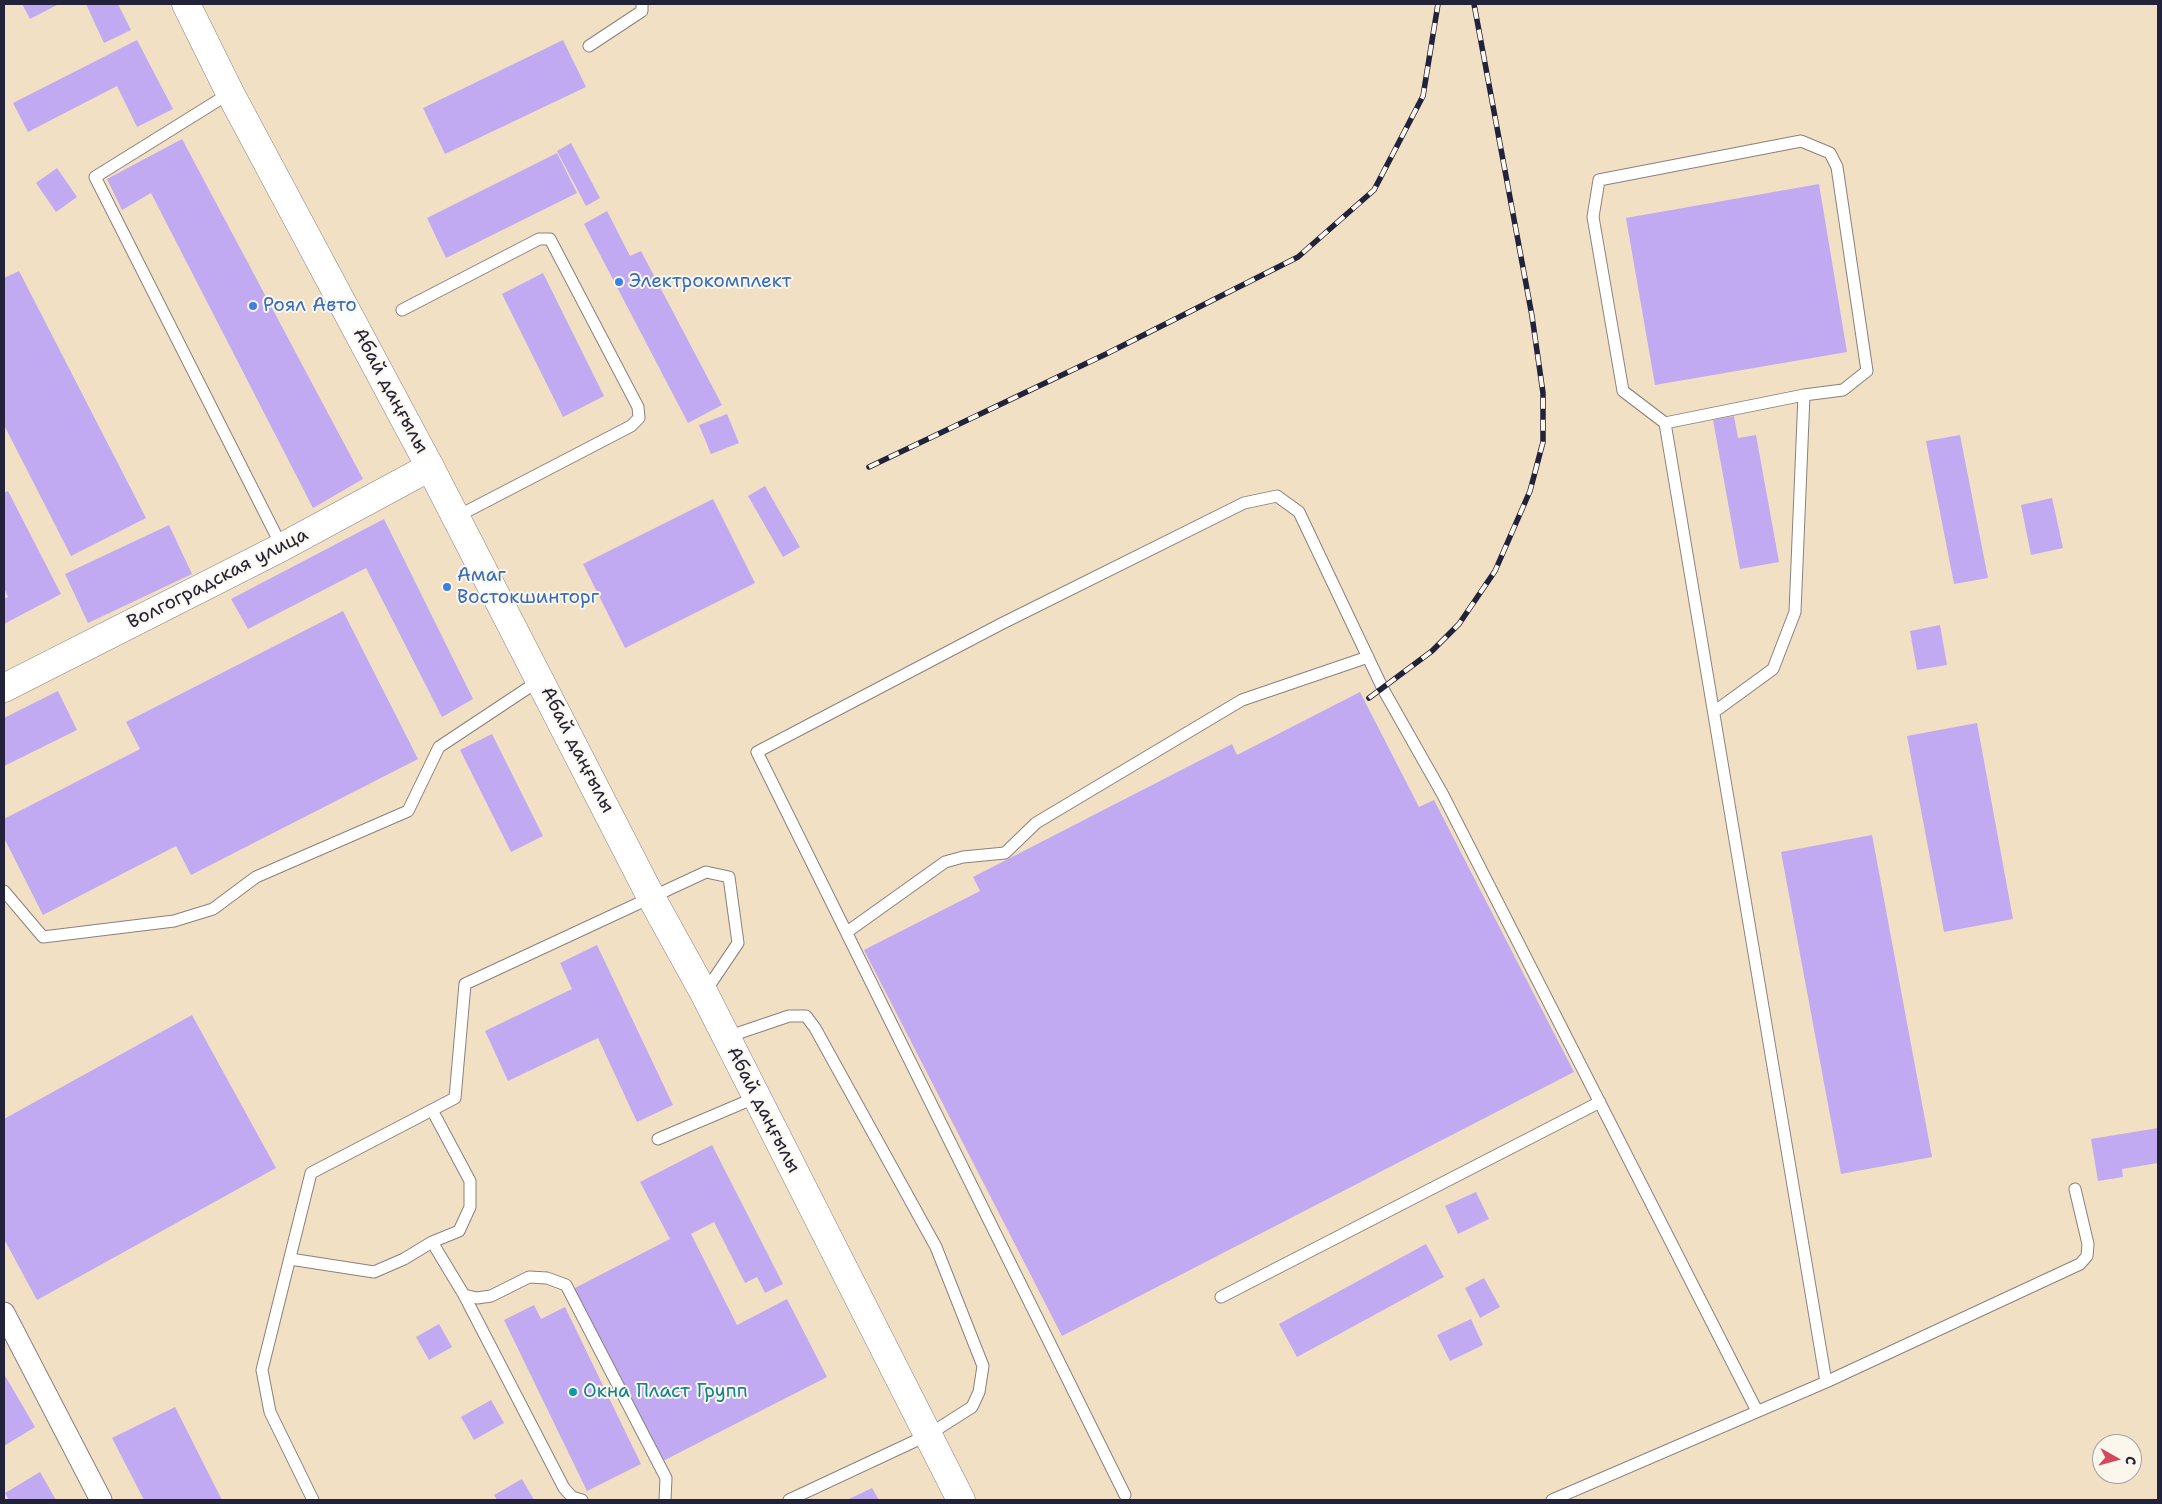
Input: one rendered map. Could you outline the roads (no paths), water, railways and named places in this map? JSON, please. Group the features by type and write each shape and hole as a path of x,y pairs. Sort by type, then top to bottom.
{"main road":[{"name":"Абай даңғылы","path":"186,4 230,93 430,467 651,897 727,1037 961,1500"},
{"name":"Волгоградская улица","path":"4,688 282,547 430,467"}],"street":[{"path":"4,1313 101,1500"}],"lane":[{"path":"589,46 642,11 642,4"},
{"path":"230,93 94,176 282,547"},
{"path":"1665,423 1804,395 1843,390 1868,371 1837,167 1830,153 1801,141 1599,180 1593,217 1622,391 1665,423 1826,1382"},
{"path":"402,310 539,239 550,239 638,407 638,418 631,426 456,517"},
{"path":"1714,712 1773,669 1795,612 1804,395"},
{"path":"1125,1494 757,752 1001,624 1244,503 1277,496 1299,512 1383,689 1443,795 1757,1411"},
{"path":"847,932 945,862 964,857 1005,853 1036,823 1242,700 1368,658"},
{"path":"4,891 43,937 174,921 213,909 256,876 408,811 438,747 540,680"},
{"path":"313,1500 270,1412 262,1370 310,1173 455,1098 465,984 706,872 729,877 738,942 704,993"},
{"path":"727,1037 789,1016 806,1016 815,1028 936,1247 983,1366 980,1392 972,1407 928,1435 789,1500"},
{"path":"658,1139 757,1097"},
{"path":"1221,1297 1600,1102"},
{"path":"290,1260 374,1272 404,1259 432,1242 459,1231 470,1207 470,1181 432,1110"},
{"path":"1552,1500 1826,1382 2080,1264 2087,1256 2088,1244 2074,1189"},
{"path":"432,1242 464,1295 564,1488 572,1497 582,1500"},
{"path":"464,1295 477,1298 491,1296 528,1278 547,1278 566,1285 666,1478 665,1500"}],"railway":[{"path":"869,467 1106,354 1298,257 1374,190 1423,96 1438,4"},
{"path":"1369,698 1432,651 1459,624 1495,571 1530,491 1543,442 1543,393 1532,316 1474,4"}],"place":[{"name":"Электрокомплект","path":"619,282"},
{"name":"Роял Авто","path":"253,306"},
{"name":"Амаг Востокшинторг","path":"447,587"},
{"name":"Окна Пласт Групп","path":"573,1392"}]}
